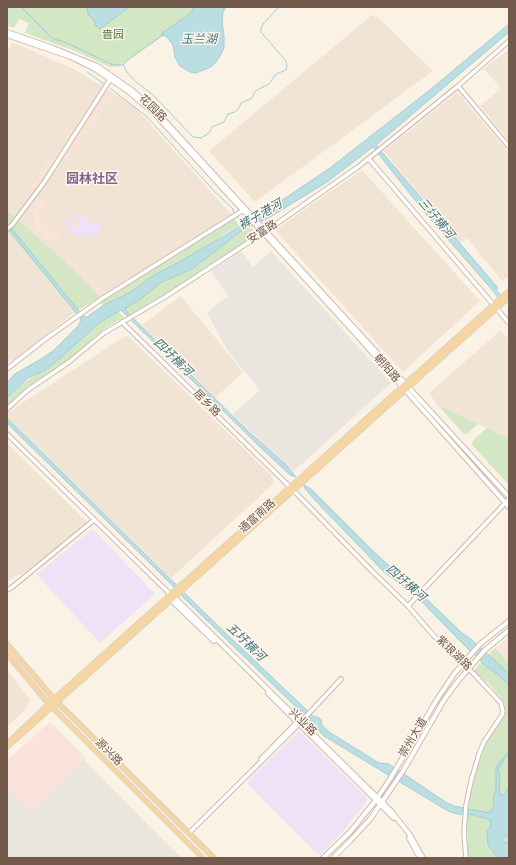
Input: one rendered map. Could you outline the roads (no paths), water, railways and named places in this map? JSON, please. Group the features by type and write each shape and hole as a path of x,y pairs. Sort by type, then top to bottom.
{"main road":[{"name":"花园路","path":"7,32 70,54 97,66 133,91 155,110 264,232"},
{"name":"花园路","path":"7,35 71,58 112,77 153,112 242,211 250,216"},
{"name":"朝阳路","path":"264,232 338,315 509,498"},
{"name":"通富南路","path":"495,307 509,291"},
{"name":"通富南路","path":"7,747 56,701 405,387 495,307 509,297"},
{"name":"朝阳路","path":"405,387 509,507"},
{"name":"兴业路","path":"171,597 402,824 424,858"},
{"name":"崇州大道","path":"323,858 350,832 377,799 436,702 462,664 480,644 509,621"},
{"name":"崇州大道","path":"333,858 366,824 396,782 444,700 468,668 485,650 509,630"},
{"name":"源兴路","path":"7,644 56,701 214,858"},
{"name":"源兴路","path":"7,654 51,706 203,858"},
{"name":"通富南路","path":"7,744 51,706"},
{"name":"兴业路","path":"381,803 400,825 420,858"}],"street":[{"name":"安富路","path":"7,409 28,390 69,362 104,333 165,297 310,202 369,159 458,86 509,41"},
{"path":"7,229 12,225 45,181 112,77"},
{"path":"458,86 509,147"},
{"path":"369,159 509,323"},
{"path":"7,369 80,314 242,211"},
{"name":"居乡路","path":"122,322 292,489"},
{"path":"7,434 171,597"},
{"name":"紫琅湖路","path":"292,489 408,606 434,636 468,668 501,703 503,712 490,732 479,754 474,769 465,816 466,858"},
{"path":"408,606 509,498"},
{"path":"7,590 94,520"},
{"path":"188,832 341,679"}],"water":[{"path":"87,7 129,7 100,29 96,26 94,19 88,15"},
{"name":"玉兰湖","path":"194,7 226,7 223,12 222,21 224,48 217,61 211,67 196,73 190,72 180,66 175,57 173,45 167,37 161,34 191,13"},
{"path":"509,24 509,32 376,145 498,288 494,292 426,214 373,147 327,182 270,217 241,231 192,269 160,283 138,301 125,308 135,320 247,430 286,465 296,477 290,475 258,445 121,310 100,322 58,360 45,370 28,378 7,398 7,382 15,374 53,351 79,325 81,319 7,227 7,223 83,316 87,317 104,305 131,292 154,275 183,260 266,211 330,168 431,89"},
{"path":"7,418 213,621 314,717 318,717 322,721 321,724 329,732 379,763 389,764 447,803 454,806 489,813 494,804 493,798 496,790 496,767 509,751 509,754 504,759 498,770 500,775 499,792 501,796 505,794 509,786 509,835 505,836 502,840 505,843 509,841 509,858 498,858 488,845 487,831 490,828 491,820 475,815 457,814 448,811 324,736 7,423"},
{"name":"四圩横河","path":"304,485 311,489 373,551 415,588 462,633 472,640 507,672 509,674 509,685 465,646 414,594 384,572 312,497"}],"waterway":[{"path":"21,7 52,38 69,44 111,64 123,65 163,35"},
{"path":"123,65 135,81 153,95 193,137 201,138 209,133 212,127 224,122 228,114 235,112 241,103 252,98 255,91 269,84 276,74 286,70 286,61 261,32 263,24 279,7"},
{"path":"87,72 104,84"},
{"path":"110,88 146,116 215,192 233,209 234,213"},
{"name":"裤子港河","path":"237,216 242,225"},
{"name":"三圩横河","path":"492,287 499,296"}],"district":[{"name":"园林社区","path":"92,180"}],"park label":[{"name":"啬园","path":"113,36"}],"water label":[{"name":"五圩横河","path":"245,643"}]}
